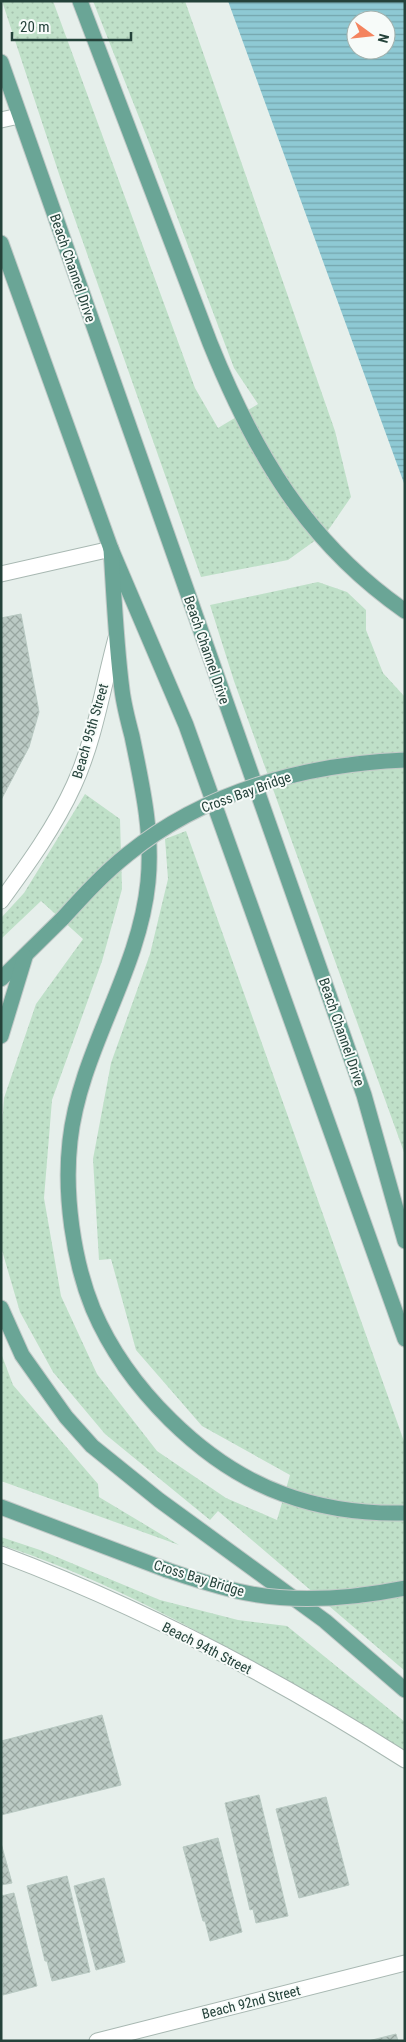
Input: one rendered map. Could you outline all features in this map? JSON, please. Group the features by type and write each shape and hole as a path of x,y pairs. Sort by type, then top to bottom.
{"main road":[{"path":"80,1 210,343 241,416 271,471 315,529 366,581 405,611"},
{"name":"Beach Channel Drive","path":"1,62 364,1095 405,1240"},
{"path":"1,243 111,549 186,725 405,1339"},
{"path":"111,549 122,692 142,784 148,821 149,855 148,883 137,937 87,1068 76,1107 70,1141 69,1179 75,1245 93,1308 107,1337 136,1381 190,1438 213,1455 258,1483 285,1494 356,1511 405,1512"},
{"name":"Cross Bay Bridge","path":"1,979 26,956 96,883 128,854 163,828 200,808 244,789 294,774 376,761 405,760"},
{"path":"1,1036 26,956"},
{"path":"1,1308 22,1355 66,1417 92,1446 158,1500 325,1621 405,1690"},
{"name":"Cross Bay Bridge","path":"1,1507 167,1570 239,1591 290,1598 339,1598 378,1594 405,1588"}],"street":[{"path":"1,120 19,116"},
{"path":"1,574 111,549"},
{"name":"Beach 95th Street","path":"1,901 44,841 74,784 90,738 117,631"},
{"name":"Beach 94th Street","path":"1,1554 110,1600 215,1650 331,1715 405,1760"},
{"name":"Beach 92nd Street","path":"97,2041 405,1963"}],"green space":[{"path":"2,1 53,1 195,388 218,428 258,404 234,368 150,145 93,1 185,1 335,431 351,497 327,532 288,560 201,577 60,177"},
{"path":"318,582 347,592 366,610 366,630 383,673 405,697 405,1155 234,681 210,605"},
{"path":"85,794 120,819 122,889 102,961 52,1100 44,1198 61,1296 97,1374 157,1451 226,1498 277,1520 290,1475 202,1426 136,1350 111,1259 99,1260 93,1159 111,1063 150,954 168,879 165,839 186,831 405,1444 405,1671 218,1511 210,1520 105,1434 53,1372 20,1312 1,1247 1,1140 4,1098 36,1004 83,939 41,901 1,939 1,918 24,893"},
{"path":"1,1353 13,1385 98,1484 99,1497 179,1545 1,1481"},
{"path":"1,1537 40,1550 160,1600 238,1620 287,1626 405,1722 405,1753 308,1694 208,1637 106,1586 54,1564 1,1545"}],"water":[{"path":"228,1 405,1 405,486"}],"building":[{"path":"21,614 39,712 29,747 1,800 1,618"},
{"path":"102,1715 121,1785 1,1815 1,1741"},
{"path":"259,1795 288,1916 256,1923 253,1909 250,1910 225,1803"},
{"path":"326,1797 349,1885 299,1898 276,1809"},
{"path":"218,1838 242,1932 210,1941 183,1847"},
{"path":"1,1843 12,1883 1,1885"},
{"path":"67,1876 90,1972 52,1981 47,1961 45,1961 27,1886"},
{"path":"104,1878 125,1962 96,1970 74,1886"},
{"path":"14,1893 37,1986 3,1995 1,1896"},
{"path":"396,2034 398,2041 368,2041"}]}
